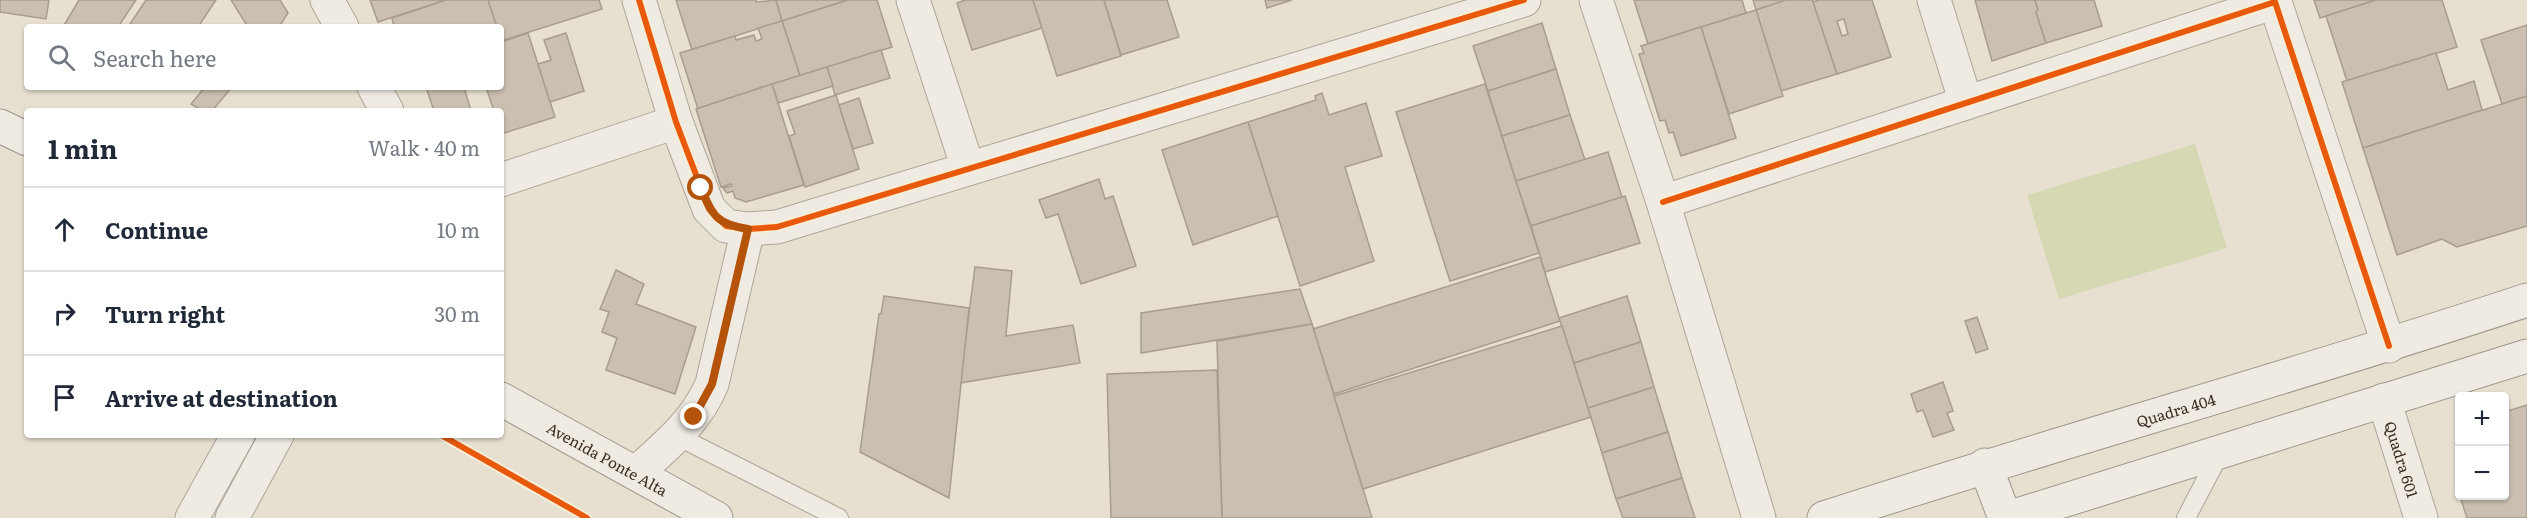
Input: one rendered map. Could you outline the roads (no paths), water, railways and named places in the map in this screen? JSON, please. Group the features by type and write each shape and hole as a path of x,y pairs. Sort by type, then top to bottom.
{"street":[{"path":"327,0 340,24"},
{"path":"639,0 676,122 709,209 726,226 748,229 777,227 1524,0"},
{"path":"913,0 968,168"},
{"path":"1596,0 1663,202 1759,518"},
{"path":"1934,0 1966,103"},
{"path":"1663,202 2275,1 2389,346"},
{"path":"376,90 385,108"},
{"path":"504,179 676,122"},
{"path":"0,126 24,138"},
{"path":"636,474 694,417 712,384 748,229"},
{"name":"Quadra 404","path":"1824,518 1985,465 2389,346 2527,300"},
{"path":"1985,465 2006,518 2527,356"},
{"name":"Quadra 601","path":"2384,400 2421,518"},
{"name":"Avenida Ponte Alta","path":"504,401 714,517"},
{"path":"192,518 236,438"},
{"path":"232,518 275,438"}],"lane":[{"path":"677,436 832,516"},
{"path":"2186,518 2221,451"}]}
